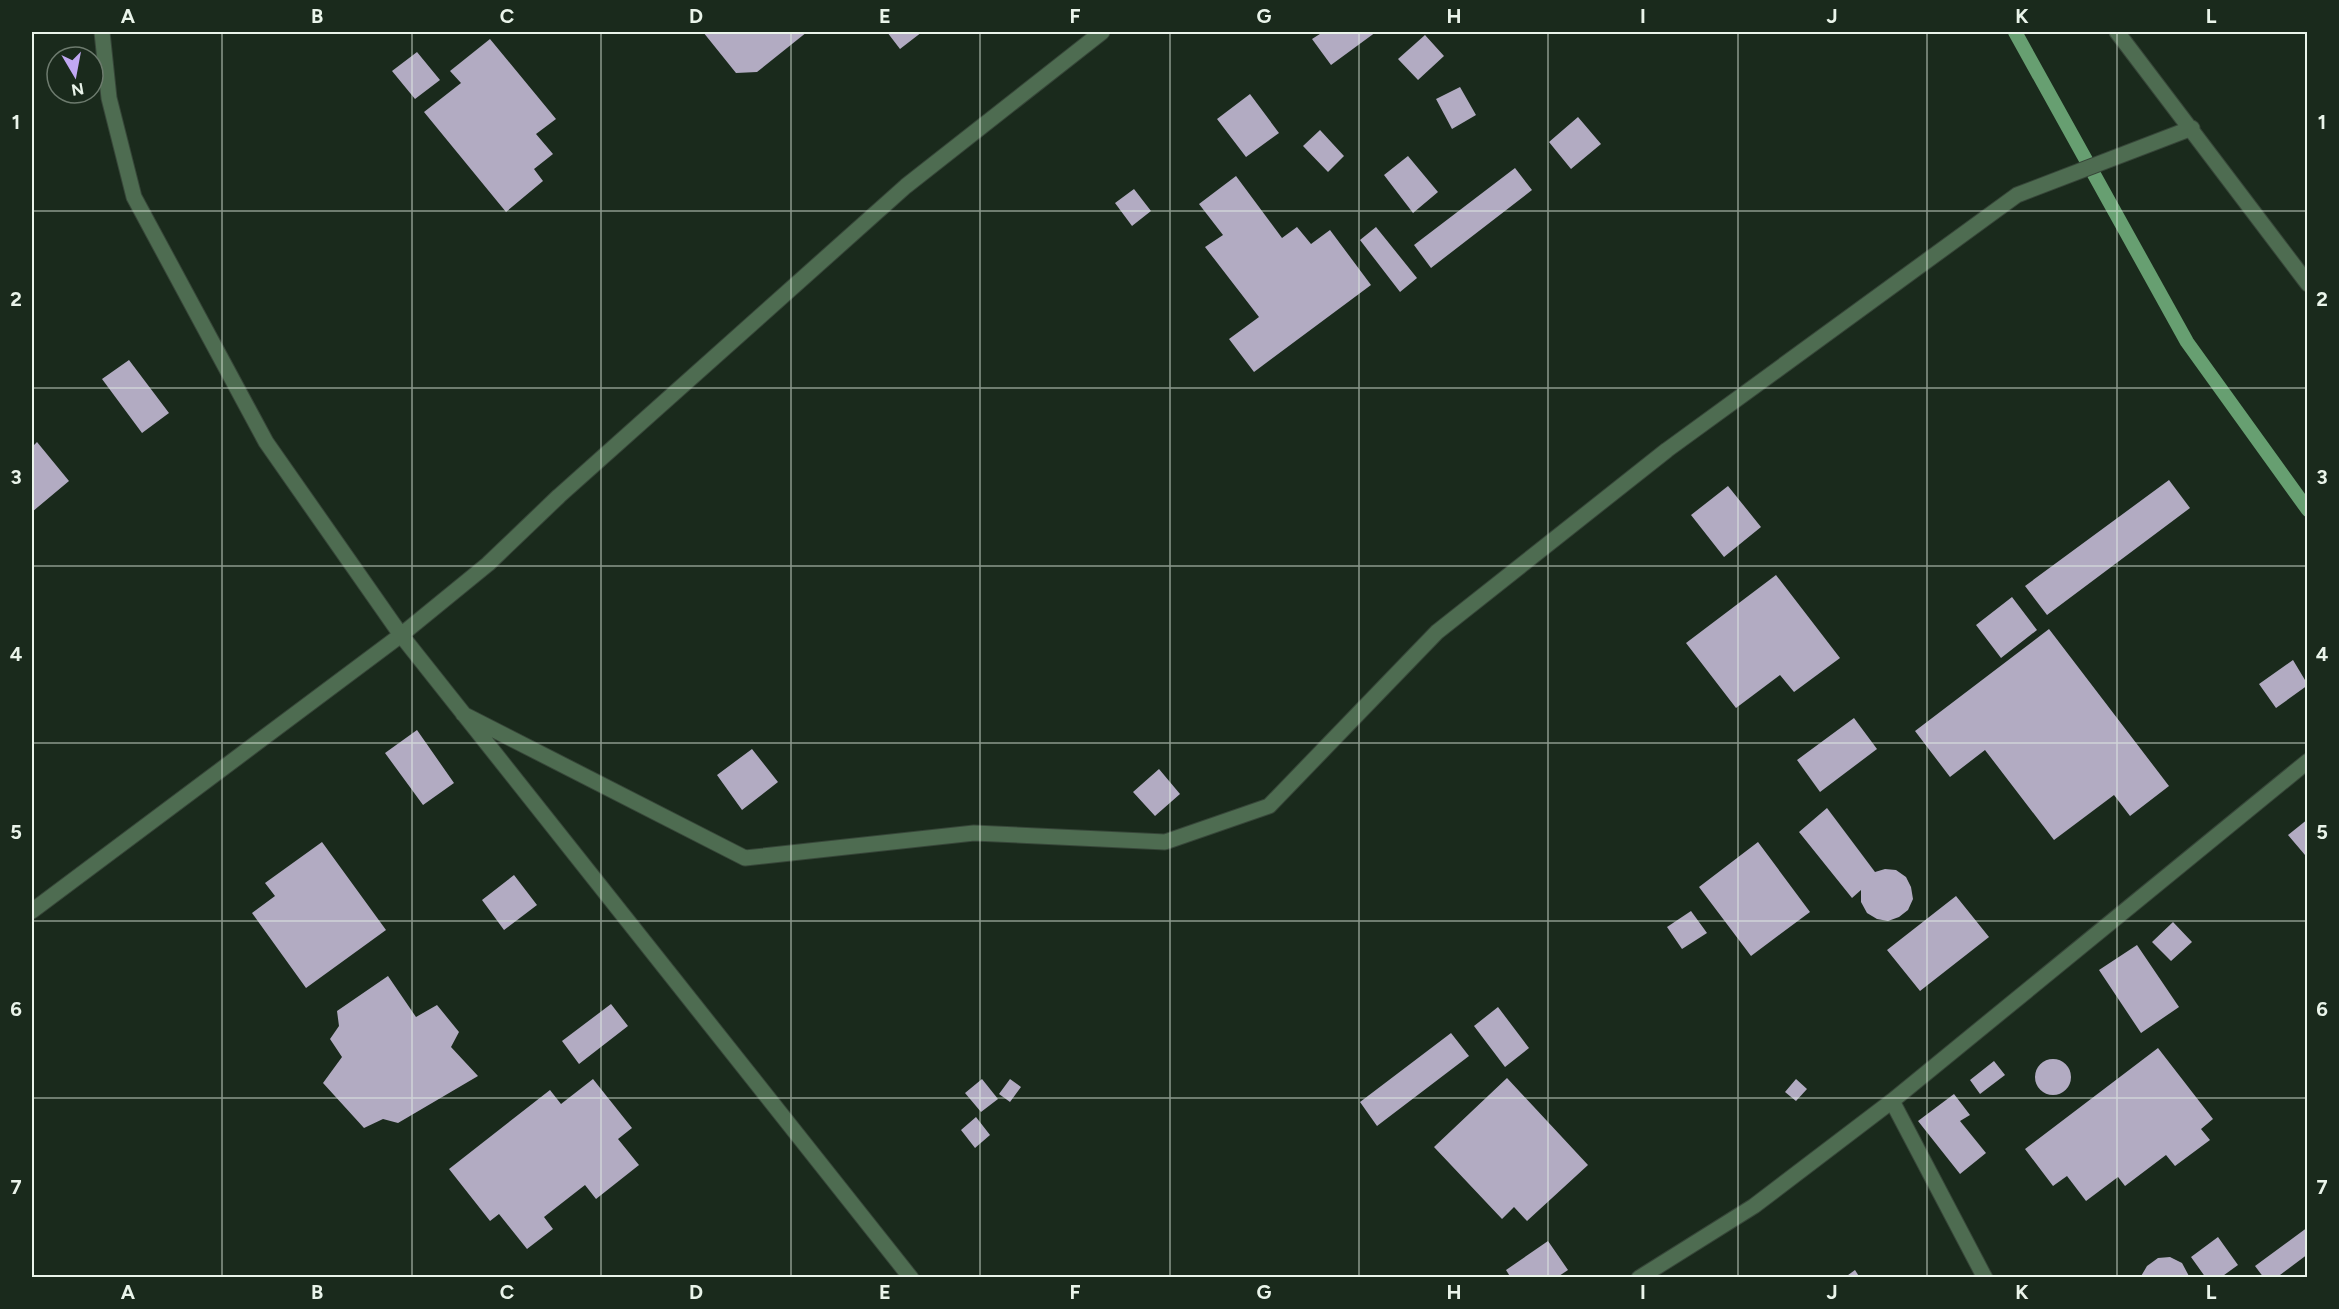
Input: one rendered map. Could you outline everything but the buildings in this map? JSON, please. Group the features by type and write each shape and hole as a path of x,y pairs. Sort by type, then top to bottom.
{"street":[{"path":"102,32 109,98 134,197 266,442 400,635 911,1278"},
{"path":"32,911 400,635 488,564 559,496 906,186 1102,32"},
{"path":"2117,32 2192,128 2307,284"},
{"path":"463,714 745,858 974,833 1165,842 1269,806 1437,632 1667,450 2017,195 2192,128"},
{"path":"1639,1278 1754,1206 1892,1101 2307,761"},
{"path":"1892,1101 1985,1278"}],"waterway":[{"path":"2015,32 2187,342 2308,510"}]}
